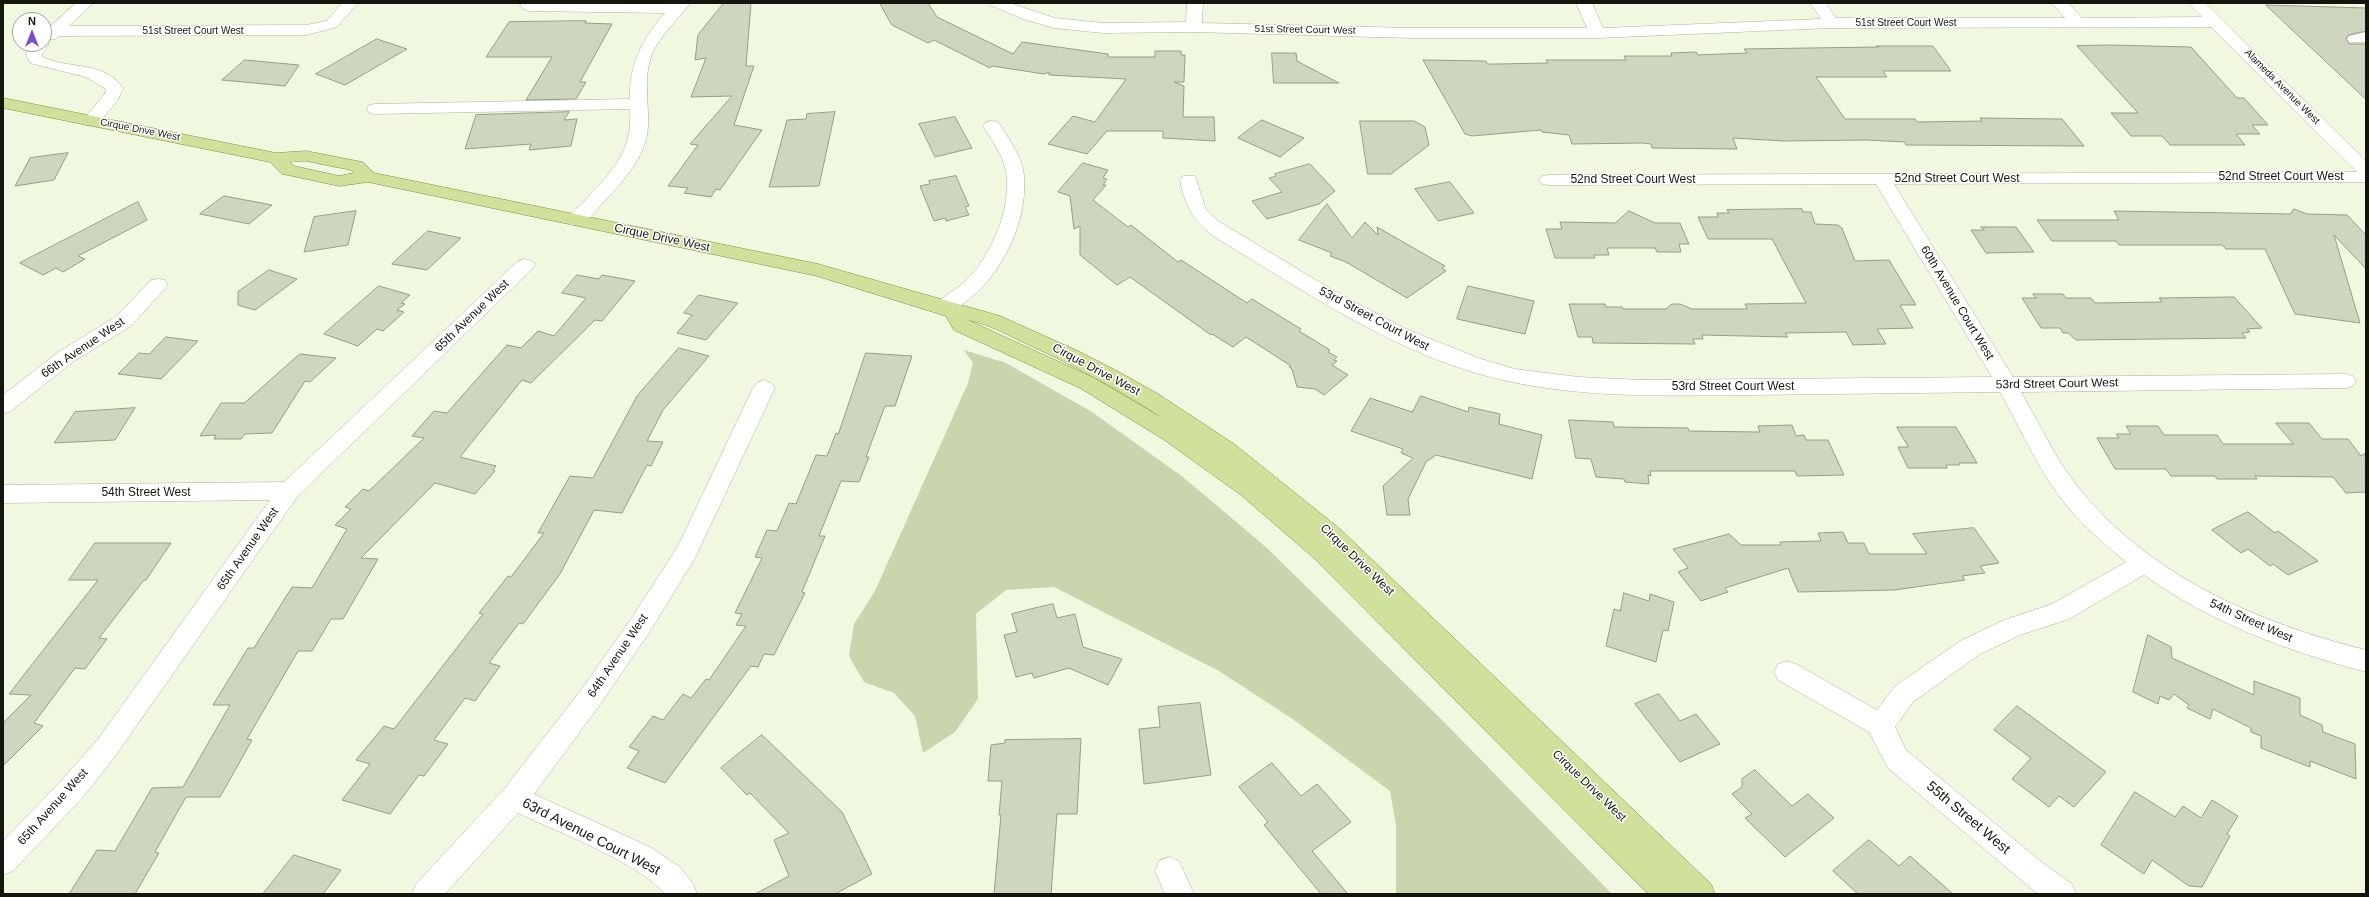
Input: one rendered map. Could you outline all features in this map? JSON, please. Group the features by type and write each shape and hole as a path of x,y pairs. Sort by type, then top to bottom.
{"main road":[{"name":"Cirque Drive West","path":"3,104 276,158 288,170 339,181 368,177 818,270 948,309 975,314 1098,369 1180,418 1258,473 1332,535 1701,894"},
{"name":"Cirque Drive West","path":"948,309 961,325 1045,362 1129,406 1171,433 1280,514 1323,552 1668,894"}],"street":[{"path":"52,33 85,3"},
{"name":"51st Street Court West","path":"52,36 306,30 332,24 350,3"},
{"name":"51st Street Court West","path":"997,3 1016,12 1054,23 1078,26 1412,32 1597,33 1831,23 2215,22"},
{"path":"1194,27 1195,3"},
{"path":"1584,3 1597,33"},
{"path":"1818,3 1831,23"},
{"path":"2060,3 2077,22"},
{"name":"Alameda Avenue West","path":"2196,3 2366,171"},
{"path":"528,6 679,6"},
{"path":"576,220 626,164 636,143 640,123 638,104 638,69 644,52 655,35 679,6"},
{"path":"35,52 34,54 36,60 42,63 100,76 115,88 112,96 91,121"},
{"path":"375,109 638,104"},
{"path":"948,309 974,285 1001,247 1006,232 1014,196 1015,176 1011,160 992,126"},
{"name":"52nd Street Court West","path":"1548,180 1882,180 2366,177"},
{"name":"53rd Street Court West","path":"1189,180 1194,207 1200,217 1220,232 1406,339 1439,353 1516,376 1589,386 1676,388 2346,381"},
{"name":"60th Avenue Court West","path":"1882,180 2007,385 2058,476 2076,501 2102,528 2145,563"},
{"name":"65th Avenue West","path":"3,861 64,798 107,747 288,491 525,265"},
{"name":"66th Avenue West","path":"3,406 67,356 124,322 158,285"},
{"name":"64th Avenue West","path":"426,894 514,798 590,698 640,626 687,550 764,388"},
{"name":"54th Street West","path":"3,494 288,491"},
{"path":"1786,672 1882,729 1904,694 1971,647 2013,627 2060,612 2145,563"},
{"name":"54th Street West","path":"2145,563 2202,599 2248,621 2298,641 2340,655 2366,661"},
{"name":"55th Street West","path":"1882,729 1897,759 2029,870 2062,894"},
{"name":"63rd Avenue Court West","path":"514,798 640,858 670,877 683,894"}],"green space":[{"path":"964,350 1006,363 1092,412 1183,477 1267,548 1444,722 1612,894 1396,894 1396,825 1390,791 1294,720 1219,671 1054,587 1006,590 976,614 978,699 955,732 923,753 915,716 894,693 864,682 849,656 854,624 875,591 968,383 973,363"}],"building":[{"path":"724,3 751,3 746,66 754,66 734,125 762,130 720,190 716,189 711,197 684,193 688,188 668,186 698,145 690,144 732,96 691,97 706,58 695,60 698,35"},
{"path":"880,3 928,3 937,17 1013,54 1022,42 1108,54 1108,57 1155,57 1155,51 1181,51 1181,55 1185,55 1184,82 1174,82 1184,86 1183,117 1214,117 1215,141 1163,138 1163,131 1107,131 1087,154 1048,144 1073,116 1095,122 1126,79 1049,75 1049,72 1044,74 992,66 990,68 934,40 928,43 892,25"},
{"path":"2266,5 2366,8 2366,31 2349,35 2346,38 2349,44 2366,44 2366,99"},
{"path":"586,21 585,23 612,24 580,82 586,82 576,99 526,100 552,57 486,57 509,22"},
{"path":"377,39 407,49 345,85 316,74"},
{"path":"2108,45 2191,47 2237,98 2244,98 2268,125 2252,125 2260,134 2236,134 2245,145 2170,145 2162,136 2131,136 2111,113 2138,113 2077,46"},
{"path":"1877,46 1933,46 1951,71 1883,71 1887,77 1816,77 1845,119 1915,119 1917,122 1982,121 1980,118 2062,119 2084,146 1906,145 1905,142 1867,140 1784,141 1733,138 1737,149 1652,148 1651,144 1643,143 1572,144 1569,135 1542,132 1541,130 1472,136 1465,134 1423,60 1486,61 1487,64 1548,63 1546,60 1626,60 1624,56 1672,56 1671,53 1696,52 1698,55 1747,53 1744,49 1878,47"},
{"path":"1272,53 1296,53 1297,61 1339,83 1274,83"},
{"path":"245,60 299,65 285,86 222,80"},
{"path":"569,112 564,120 577,119 571,146 529,150 531,144 465,149 476,115"},
{"path":"835,112 819,186 769,187 787,120 806,119 807,114"},
{"path":"955,117 972,148 935,157 919,124"},
{"path":"1262,120 1304,138 1280,157 1238,138"},
{"path":"1360,121 1414,121 1425,127 1429,145 1391,174 1368,174"},
{"path":"68,153 54,180 15,186 30,158"},
{"path":"1083,163 1108,170 1103,178 1107,179 1103,185 1106,185 1093,200 1128,227 1131,225 1178,262 1181,260 1247,303 1252,299 1301,329 1299,331 1330,350 1328,352 1337,357 1334,360 1337,361 1332,365 1348,375 1324,395 1315,389 1297,387 1292,369 1289,367 1291,366 1246,337 1233,347 1212,334 1211,335 1130,277 1117,285 1080,255 1080,226 1074,229 1070,196 1058,192"},
{"path":"1310,164 1335,191 1319,204 1267,219 1252,201 1282,192 1269,178 1276,176 1275,174"},
{"path":"956,176 969,206 965,207 969,215 946,221 945,218 934,221 920,186 930,184 929,181"},
{"path":"1450,182 1474,213 1438,221 1415,189"},
{"path":"224,196 272,205 249,224 200,214"},
{"path":"138,202 147,220 78,256 85,259 63,272 56,268 43,275 20,263"},
{"path":"1327,204 1352,238 1365,222 1378,235 1377,227 1445,266 1442,268 1446,271 1407,298 1346,262 1330,256 1332,253 1299,240"},
{"path":"1802,209 1803,212 1811,212 1815,224 1838,225 1842,228 1855,261 1889,260 1916,305 1900,305 1913,328 1877,329 1886,344 1853,345 1846,332 1785,333 1788,337 1702,335 1703,339 1693,339 1695,344 1593,343 1592,337 1578,337 1569,304 1605,304 1606,307 1622,307 1623,309 1666,309 1672,304 1680,304 1692,309 1747,309 1745,304 1806,303 1772,239 1708,239 1698,217 1718,217 1717,213 1729,213 1727,210"},
{"path":"2294,209 2307,214 2347,215 2366,235 2366,269 2334,235 2360,323 2295,314 2265,249 2226,249 2222,245 2119,245 2116,241 2052,241 2037,220 2119,220 2114,211 2290,214"},
{"path":"356,211 348,245 304,252 314,217"},
{"path":"1629,211 1655,223 1680,223 1689,244 1679,244 1681,252 1657,252 1655,248 1607,248 1609,255 1594,255 1595,258 1555,258 1546,229 1562,229 1560,222 1615,223"},
{"path":"1981,227 2016,227 2034,252 1986,253 1971,230 1984,230"},
{"path":"428,231 461,238 427,270 392,264"},
{"path":"269,270 297,279 255,310 238,305 238,292"},
{"path":"577,275 599,279 602,275 635,281 602,321 595,320 531,383 522,380 460,457 496,466 493,470 495,471 475,494 435,483 361,558 378,559 343,619 331,619 312,651 298,651 247,739 252,740 220,797 186,797 155,852 159,853 135,894 69,894 97,850 115,851 152,788 183,787 230,705 213,705 248,648 254,648 292,587 312,588 347,529 335,525 351,509 345,507 363,489 369,491 424,438 412,436 434,411 447,413 507,345 521,348 538,331 554,336 586,298 562,293"},
{"path":"379,286 410,295 401,303 405,304 397,310 404,312 383,331 377,329 358,346 324,334"},
{"path":"1468,286 1534,301 1525,334 1457,319"},
{"path":"2033,294 2063,294 2066,298 2091,298 2095,303 2162,302 2159,298 2234,297 2262,328 2247,329 2250,332 2242,333 2246,338 2076,340 2068,333 2063,333 2060,328 2041,328 2022,298 2036,298"},
{"path":"699,295 738,303 706,340 677,333 692,315 684,313"},
{"path":"166,337 198,341 161,379 118,374 139,353 149,354"},
{"path":"679,348 709,356 663,410 647,441 663,442 651,466 647,465 622,513 594,510 560,574 523,624 519,623 489,663 500,666 475,701 465,698 434,740 448,744 424,776 419,775 390,814 342,800 370,764 356,760 384,726 394,729 483,614 479,613 508,576 511,577 544,533 538,533 570,476 593,478 637,396"},
{"path":"866,353 912,356 895,406 885,406 866,457 869,457 859,482 841,481 819,536 825,536 802,592 805,593 774,655 764,654 758,667 751,666 665,783 627,768 639,751 629,747 653,716 663,720 683,694 691,698 706,679 709,680 746,626 736,625 742,614 735,613 762,558 755,557 767,530 777,531 789,503 796,504 816,455 827,456 836,433 838,434"},
{"path":"300,354 336,358 310,382 305,381 272,433 245,434 241,439 214,439 216,435 200,436 221,403 244,403"},
{"path":"1421,396 1468,412 1469,407 1500,414 1499,424 1542,435 1532,479 1436,455 1426,462 1408,499 1410,515 1387,515 1383,486 1413,458 1401,453 1403,449 1351,431 1370,398 1412,412"},
{"path":"135,408 115,440 54,443 75,412"},
{"path":"1569,420 1613,422 1614,427 1688,428 1689,431 1760,432 1758,426 1792,425 1796,436 1804,435 1806,440 1828,440 1844,475 1797,476 1795,471 1650,471 1651,476 1648,475 1649,484 1625,482 1624,479 1596,477 1591,459 1576,458"},
{"path":"2276,423 2309,423 2322,439 2348,439 2361,456 2366,453 2366,492 2346,493 2333,477 2255,476 2257,479 2217,479 2215,476 2171,476 2166,469 2115,469 2097,438 2119,438 2116,434 2131,434 2126,426 2158,426 2164,435 2217,435 2223,444 2293,444"},
{"path":"1897,427 1956,427 1977,463 1946,465 1947,468 1908,468 1898,447 1908,447"},
{"path":"2248,512 2275,533 2278,531 2318,561 2288,575 2273,564 2270,566 2248,549 2241,553 2212,530"},
{"path":"1974,528 1999,563 1980,566 1985,573 1962,576 1965,580 1894,590 1798,592 1788,568 1725,588 1728,592 1701,601 1678,572 1688,568 1673,549 1729,534 1741,545 1781,545 1780,542 1821,541 1818,533 1843,532 1848,543 1864,543 1869,554 1927,554 1913,534"},
{"path":"95,543 171,543 146,580 144,580 99,638 107,639 85,669 75,668 34,723 43,726 3,766 3,723 31,695 9,694 98,580 69,580"},
{"path":"1624,593 1649,601 1650,594 1674,602 1668,631 1663,630 1656,662 1606,646 1614,609 1620,611"},
{"path":"1053,604 1057,618 1075,614 1083,647 1122,659 1108,685 1069,668 1034,678 1032,673 1016,677 1004,635 1017,632 1012,614"},
{"path":"2148,635 2171,647 2172,658 2254,695 2254,681 2300,698 2300,715 2322,725 2323,732 2355,744 2356,779 2310,761 2310,767 2261,748 2261,736 2251,732 2251,728 2213,709 2210,719 2187,708 2189,705 2174,694 2169,700 2160,696 2158,704 2133,692"},
{"path":"1659,694 1680,721 1696,714 1720,744 1680,762 1635,704"},
{"path":"1200,703 1211,775 1144,784 1139,729 1160,727 1158,707"},
{"path":"2017,706 2106,772 2074,807 2059,796 2049,807 2012,779 2031,758 1994,730"},
{"path":"762,735 842,812 872,874 835,894 755,894 789,876 774,840 789,833 750,793 747,795 721,768"},
{"path":"1081,739 1077,814 1057,814 1051,894 994,894 1001,815 999,815 1002,781 988,781 991,745 1005,743 1005,740"},
{"path":"1272,763 1301,796 1317,784 1351,822 1312,851 1348,894 1321,894 1264,825 1268,822 1239,787"},
{"path":"1755,770 1792,806 1808,794 1834,818 1785,857 1745,818 1752,814 1732,794 1742,787 1742,779"},
{"path":"2135,792 2175,817 2183,806 2201,818 2212,800 2238,816 2227,834 2230,836 2202,887 2189,886 2152,860 2144,874 2101,845"},
{"path":"1869,840 1899,866 1910,856 1953,894 1858,894 1833,871"},
{"path":"294,855 341,870 323,894 263,894"}]}
